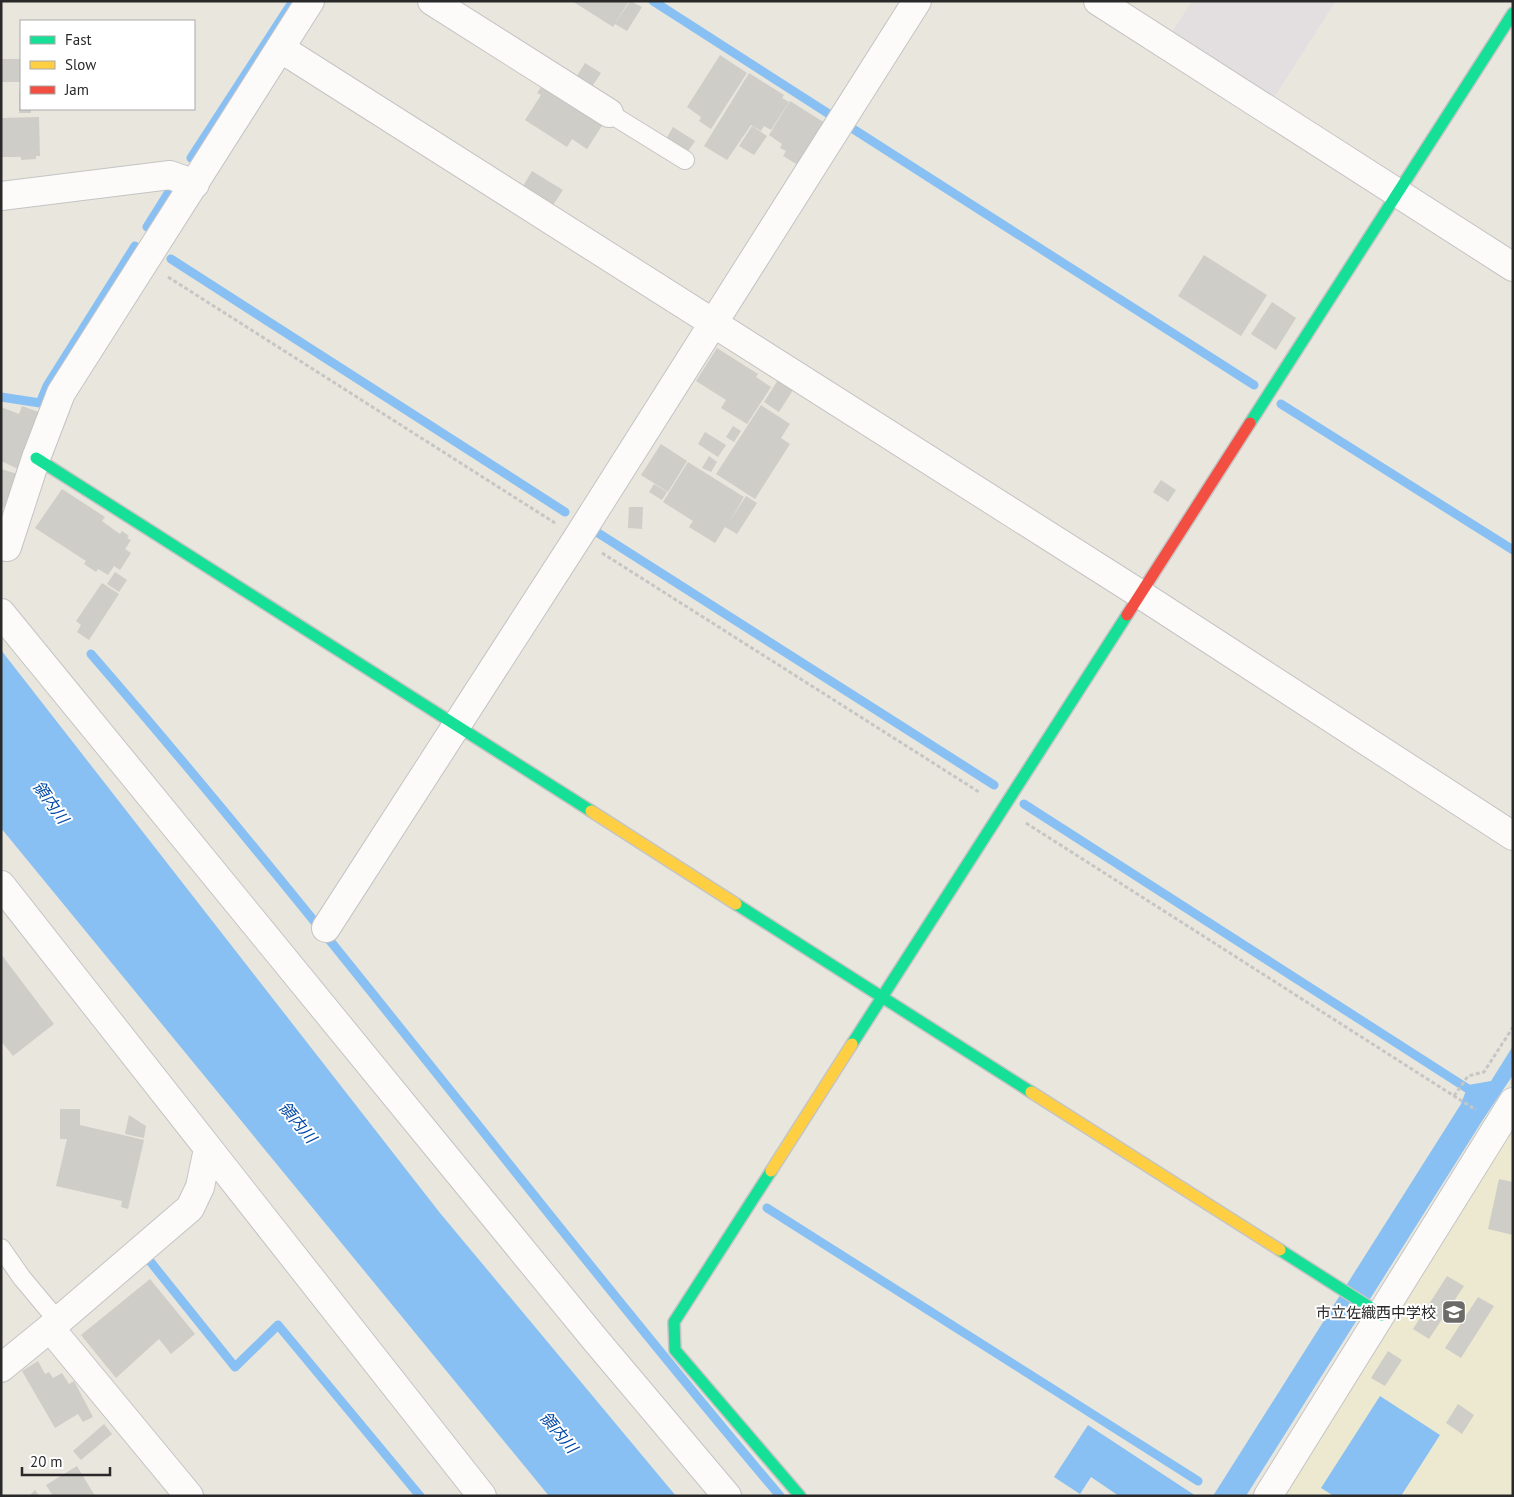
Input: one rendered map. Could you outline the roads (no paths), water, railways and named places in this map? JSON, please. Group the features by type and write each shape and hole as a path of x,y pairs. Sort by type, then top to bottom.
{"street":[{"path":"1,546 7,546 36,458 61,393 310,1"},
{"path":"432,1 609,112"},
{"path":"326,928 578,537 917,1"},
{"path":"1098,1 1513,267"},
{"path":"800,1496 675,1350 674,1322 1513,12"},
{"path":"280,48 1140,594 1513,836"},
{"path":"1,196 170,175 195,184"},
{"path":"36,458 1378,1313"},
{"path":"1,614 593,1337 727,1496"},
{"path":"1,885 482,1496"},
{"path":"1268,1496 1378,1313 1513,1102"},
{"path":"1,1368 190,1208 200,1187 208,1149"},
{"path":"54,1325 189,1496"}],"lane":[{"path":"609,112 685,160"},
{"path":"1,1248 54,1325"}],"water":[{"name":"領内川","path":"1,650 440,1213 676,1496 549,1496 1,828"},
{"path":"1513,1046 1513,1075 1246,1496 1213,1496 1461,1104 1468,1085 1491,1081"},
{"path":"1380,1396 1440,1435 1401,1496 1334,1496 1321,1488"},
{"path":"1088,1425 1196,1496 1119,1496 1091,1477 1080,1494 1054,1477"}],"waterway":[{"path":"191,158 293,1"},
{"path":"653,1 829,114"},
{"path":"850,127 1254,385"},
{"path":"147,227 169,192"},
{"path":"1,397 40,403 47,386 135,246"},
{"path":"171,259 565,512"},
{"path":"1281,404 1513,550"},
{"path":"595,531 994,785"},
{"path":"91,654 266,862 607,1286 780,1496"},
{"path":"1024,804 1476,1094"},
{"path":"767,1208 1198,1481"},
{"path":"145,1255 235,1367 278,1325 420,1496"}],"place":[{"name":"市立佐織西中学校","path":"1454,1312"}]}
